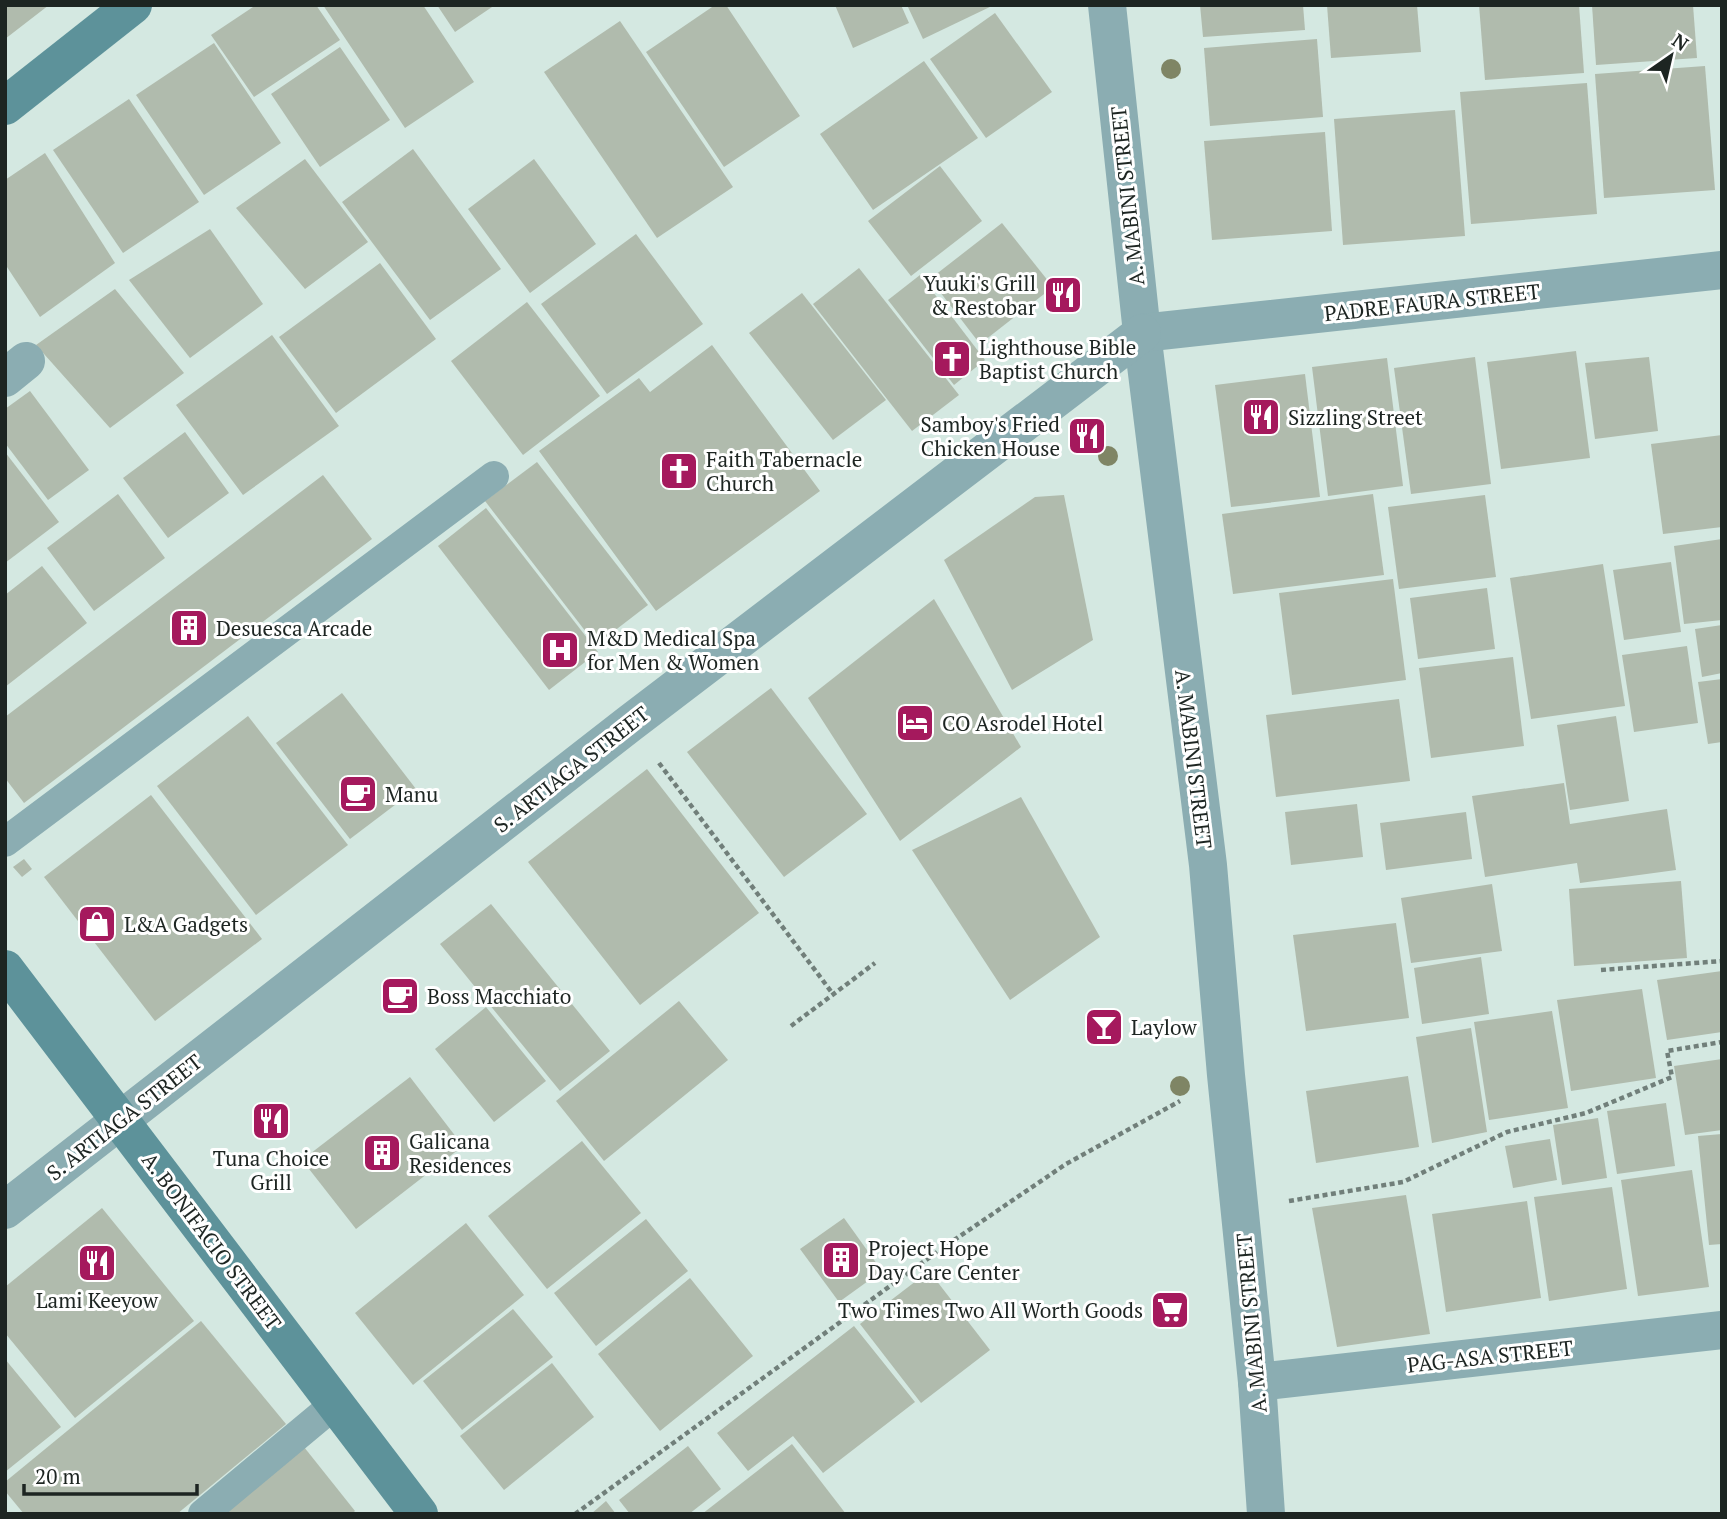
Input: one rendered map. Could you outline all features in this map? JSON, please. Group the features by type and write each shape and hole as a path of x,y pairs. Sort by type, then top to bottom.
{"street":[{"path":"5,106 133,5"},
{"name":"A. MABINI STREET","path":"1107,5 1142,333 1208,865 1257,1381 1266,1514"},
{"name":"PADRE FAURA STREET","path":"1142,333 1722,270"},
{"name":"S. ARTIAGA STREET","path":"5,1210 629,723 1142,333"},
{"name":"A. BONIFACIO STREET","path":"5,969 419,1514"},
{"name":"PAG-ASA STREET","path":"1257,1381 1722,1330"}],"lane":[{"path":"5,842 494,476"},
{"path":"203,1514 335,1404"}],"path":[{"path":"629,723 833,994"},
{"path":"1601,970 1722,961"},
{"path":"791,1026 875,963"},
{"path":"1240,1209 1403,1182 1507,1132 1586,1113 1672,1077 1667,1051 1722,1042"},
{"path":"575,1514 867,1302 1066,1164 1226,1075"}],"building":[{"path":"5,5 49,5 5,39"},
{"path":"256,5 316,5 340,40 254,97 211,35"},
{"path":"323,5 423,5 474,82 405,128"},
{"path":"437,5 495,5 455,32"},
{"path":"715,5 726,5 800,116 724,167 646,52"},
{"path":"835,5 901,5 909,23 853,48"},
{"path":"907,5 994,5 923,39"},
{"path":"1200,5 1303,5 1305,30 1203,37"},
{"path":"1327,5 1417,5 1421,52 1331,58"},
{"path":"1479,5 1579,5 1584,73 1485,80"},
{"path":"1592,5 1693,5 1697,58 1596,65"},
{"path":"995,13 1052,92 986,138 930,59"},
{"path":"620,21 733,187 657,238 544,72"},
{"path":"1317,39 1323,117 1210,126 1204,48"},
{"path":"214,43 281,143 204,195 136,95"},
{"path":"340,47 390,120 320,167 271,94"},
{"path":"924,61 978,138 873,210 820,134"},
{"path":"1705,66 1715,190 1604,198 1595,74"},
{"path":"1587,83 1597,214 1471,224 1460,92"},
{"path":"129,99 199,202 123,253 53,150"},
{"path":"1455,110 1465,236 1343,245 1334,119"},
{"path":"1325,132 1332,231 1212,240 1204,141"},
{"path":"413,149 501,269 430,320 342,202"},
{"path":"45,153 115,263 40,317 5,264 5,180"},
{"path":"305,159 368,242 305,289 236,208"},
{"path":"534,159 596,244 530,293 468,209"},
{"path":"940,166 982,221 911,276 868,221"},
{"path":"1002,223 1053,287 980,344 930,279"},
{"path":"210,229 263,304 190,358 129,280"},
{"path":"636,234 703,324 607,394 541,304"},
{"path":"380,263 436,339 336,413 279,337"},
{"path":"859,268 959,395 912,431 813,304"},
{"path":"920,275 985,360 954,385 888,300"},
{"path":"115,289 184,373 110,428 36,345"},
{"path":"802,293 886,400 833,440 749,333"},
{"path":"527,302 600,396 523,455 451,361"},
{"path":"272,335 339,426 243,495 176,405"},
{"name":"Faith Tabernacle Church","path":"712,345 820,491 656,611 539,451 639,378 650,392"},
{"path":"1576,351 1590,458 1501,469 1487,362"},
{"path":"1475,357 1491,484 1411,494 1394,368"},
{"path":"1649,357 1658,431 1595,439 1585,363"},
{"path":"1387,358 1403,486 1328,496 1312,367"},
{"path":"1305,374 1320,497 1231,507 1215,385"},
{"path":"30,391 89,470 48,500 5,443 5,409"},
{"path":"185,432 229,493 168,538 123,478"},
{"path":"1722,435 1722,527 1663,534 1651,444"},
{"path":"5,452 59,522 5,563"},
{"path":"537,462 648,605 596,645 485,501"},
{"name":"Desuesca Arcade","path":"323,475 372,539 24,803 5,778 5,717"},
{"path":"118,494 165,558 94,611 47,548"},
{"path":"1373,494 1384,575 1233,594 1222,514"},
{"path":"1064,495 1093,640 1012,690 944,560 1035,497"},
{"path":"1485,495 1496,577 1399,589 1388,507"},
{"path":"486,508 598,652 549,690 438,546"},
{"path":"1722,539 1722,620 1684,624 1674,546"},
{"path":"1671,562 1681,632 1624,640 1613,570"},
{"path":"1603,564 1625,706 1531,719 1510,578"},
{"path":"42,566 87,623 5,687 5,595"},
{"path":"1393,579 1406,680 1292,695 1279,593"},
{"path":"1487,588 1495,649 1418,659 1410,598"},
{"name":"CO Asrodel Hotel","path":"934,599 1021,747 900,841 808,698"},
{"path":"1722,625 1722,673 1702,677 1695,629"},
{"path":"1687,646 1698,723 1634,732 1622,655"},
{"path":"1513,657 1524,746 1431,758 1419,668"},
{"path":"1722,679 1722,742 1708,744 1698,682"},
{"path":"771,688 867,814 784,877 687,752"},
{"path":"342,693 416,789 350,839 276,743"},
{"path":"1399,699 1410,781 1276,797 1266,715"},
{"path":"248,716 348,845 256,915 157,786"},
{"path":"1616,716 1629,801 1570,810 1557,725"},
{"path":"647,769 759,913 640,1005 528,862"},
{"path":"1564,783 1570,824 1667,809 1676,870 1580,883 1577,863 1485,877 1472,796"},
{"path":"151,795 262,939 155,1021 44,877"},
{"path":"1021,797 1100,937 1010,1000 912,850"},
{"path":"1357,804 1363,857 1291,865 1285,812"},
{"path":"1466,812 1472,859 1386,870 1380,823"},
{"path":"24,859 32,869 22,877 13,867"},
{"path":"1681,881 1687,958 1574,966 1569,889"},
{"path":"1492,884 1502,951 1411,963 1401,898"},
{"path":"491,904 610,1051 560,1091 440,944"},
{"path":"1396,923 1409,1018 1306,1031 1293,935"},
{"path":"1481,957 1489,1014 1422,1024 1414,968"},
{"path":"1722,971 1722,1032 1667,1040 1657,980"},
{"path":"1642,989 1656,1078 1571,1091 1557,1000"},
{"path":"679,1001 728,1060 604,1161 556,1101"},
{"path":"486,1007 546,1081 494,1122 435,1049"},
{"path":"1552,1011 1568,1108 1489,1120 1474,1022"},
{"path":"1471,1028 1487,1132 1432,1143 1416,1037"},
{"path":"1722,1059 1722,1130 1685,1135 1674,1066"},
{"path":"1408,1076 1419,1147 1316,1163 1306,1091"},
{"name":"Galicana Residences","path":"410,1077 463,1146 356,1229 302,1160"},
{"path":"1666,1103 1675,1166 1617,1174 1607,1111"},
{"path":"1598,1118 1607,1178 1562,1185 1553,1125"},
{"path":"1722,1134 1722,1244 1709,1245 1698,1136"},
{"path":"1550,1139 1557,1180 1513,1188 1505,1146"},
{"path":"582,1141 641,1213 547,1289 488,1216"},
{"path":"1692,1170 1709,1287 1638,1296 1621,1180"},
{"path":"1612,1187 1627,1289 1549,1301 1534,1197"},
{"path":"1406,1195 1430,1334 1337,1347 1312,1208"},
{"path":"1527,1201 1541,1298 1446,1312 1432,1214"},
{"path":"102,1208 194,1321 75,1418 5,1333 5,1287"},
{"name":"Project Hope Day Care Center","path":"844,1218 882,1271 839,1302 800,1249"},
{"path":"646,1219 688,1271 596,1346 554,1293"},
{"path":"466,1223 524,1295 413,1385 355,1313"},
{"path":"929,1271 990,1350 921,1403 860,1324"},
{"path":"690,1278 753,1356 660,1431 598,1354"},
{"path":"513,1309 553,1357 462,1430 423,1381"},
{"path":"201,1321 286,1424 177,1514 24,1514 5,1491 5,1482"},
{"path":"854,1326 915,1402 823,1473 793,1436 748,1471 717,1433"},
{"path":"5,1359 61,1427 5,1472"},
{"path":"552,1363 594,1417 504,1490 460,1436"},
{"path":"792,1444 846,1514 702,1514"},
{"path":"688,1446 721,1489 689,1514 630,1514 619,1500"},
{"path":"304,1447 355,1511 352,1514 219,1514"},
{"path":"606,1501 616,1514 591,1514"}],"place":[{"name":"Yuuki's Grill & Restobar","path":"1063,295"},
{"name":"Lighthouse Bible Baptist Church","path":"952,359"},
{"name":"Sizzling Street","path":"1261,417"},
{"name":"Samboy's Fried Chicken House","path":"1087,436"},
{"name":"Faith Tabernacle Church","path":"679,471"},
{"name":"Desuesca Arcade","path":"189,628"},
{"name":"M&D Medical Spa for Men & Women","path":"560,650"},
{"name":"CO Asrodel Hotel","path":"915,723"},
{"name":"Manu","path":"358,794"},
{"name":"L&A Gadgets","path":"97,924"},
{"name":"Boss Macchiato","path":"400,996"},
{"name":"Laylow","path":"1104,1027"},
{"name":"Tuna Choice Grill","path":"271,1121"},
{"name":"Galicana Residences","path":"382,1153"},
{"name":"Project Hope Day Care Center","path":"841,1260"},
{"name":"Lami Keeyow","path":"97,1263"},
{"name":"Two Times Two All Worth Goods","path":"1170,1310"}]}
